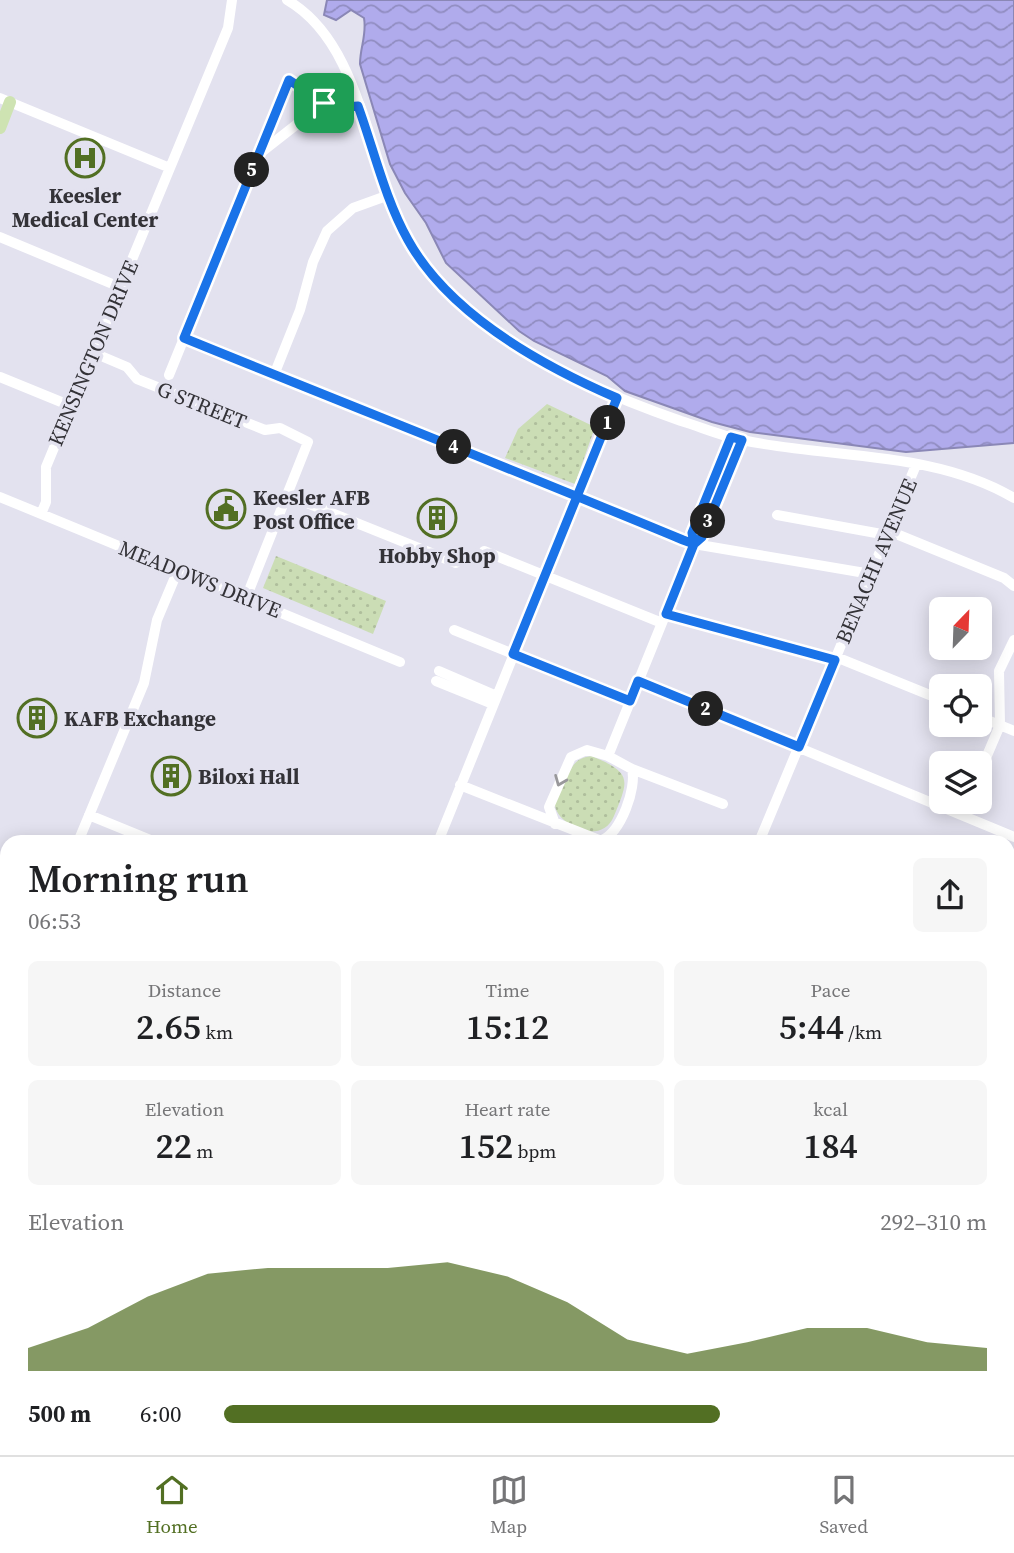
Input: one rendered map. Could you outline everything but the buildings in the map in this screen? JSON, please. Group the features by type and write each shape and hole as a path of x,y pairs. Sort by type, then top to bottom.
{"main road":[{"path":"0,128 5,100"}],"street":[{"name":"KENSINGTON DRIVE","path":"41,514 46,502 46,467 228,28 232,0"},
{"path":"287,0 304,13 326,37 350,82 389,195 409,242 429,270 458,300 531,355 617,398 737,439 957,472 1013,495"},
{"path":"169,375 289,80 332,108 358,106"},
{"path":"5,100 170,168"},
{"path":"259,154 324,103"},
{"path":"274,375 300,310 313,262 327,231 354,208 389,195"},
{"path":"0,237 122,288"},
{"path":"184,338 694,544 871,573"},
{"name":"G STREET","path":"94,353 127,368 137,379 265,430 280,428 303,438 308,442 307,450 287,495"},
{"path":"0,377 71,406"},
{"path":"441,835 617,398"},
{"path":"608,756 694,544 702,537 737,439"},
{"name":"BENACHI AVENUE","path":"763,835 916,465"},
{"path":"246,598 287,495 456,563"},
{"name":"MEADOWS DRIVE","path":"0,497 400,662"},
{"path":"777,515 888,533 1004,578 1014,586"},
{"path":"484,551 664,619 835,659 929,696"},
{"path":"81,835 144,683 157,620 178,570"},
{"path":"454,630 630,701"},
{"path":"989,751 1000,725 999,671 1014,640"},
{"path":"437,676 495,700"},
{"path":"638,681 1009,835"},
{"path":"992,722 1014,731"},
{"path":"555,824 549,807 571,757 587,750 608,756 632,769 723,804"},
{"path":"610,835 622,814 633,783 632,769"},
{"path":"460,786 555,824 572,835"},
{"path":"89,815 138,835"}],"green space":[{"path":"547,404 595,427 575,484 505,458 518,429"},
{"path":"276,556 386,601 373,634 263,588"},
{"path":"592,756 614,767 624,778 623,793 614,816 607,826 599,831 579,829 570,824 562,818 555,804 573,766 582,758"}],"water":[{"path":"327,0 1014,0 1014,443 906,452 750,432 712,422 625,391 607,376 534,341 519,331 446,263 426,223 405,193 390,164 360,64 364,18 351,10 336,20 324,15"}],"place":[{"name":"Keesler Medical Center","path":"85,158"},
{"name":"Keesler AFB Post Office","path":"226,509"},
{"name":"Hobby Shop","path":"437,518"},
{"name":"KAFB Exchange","path":"37,718"},
{"name":"Biloxi Hall","path":"171,776"}],"route":[{"path":"324,103 289,80 184,338 519,472 579,497 683,540 694,544 692,533 731,437 742,440 702,537 694,544 666,614 835,660 799,747 638,681 630,701 513,654 579,497 617,398 577,381 531,355 458,300 429,270 409,242 396,216 358,106 332,108 324,103"}]}
